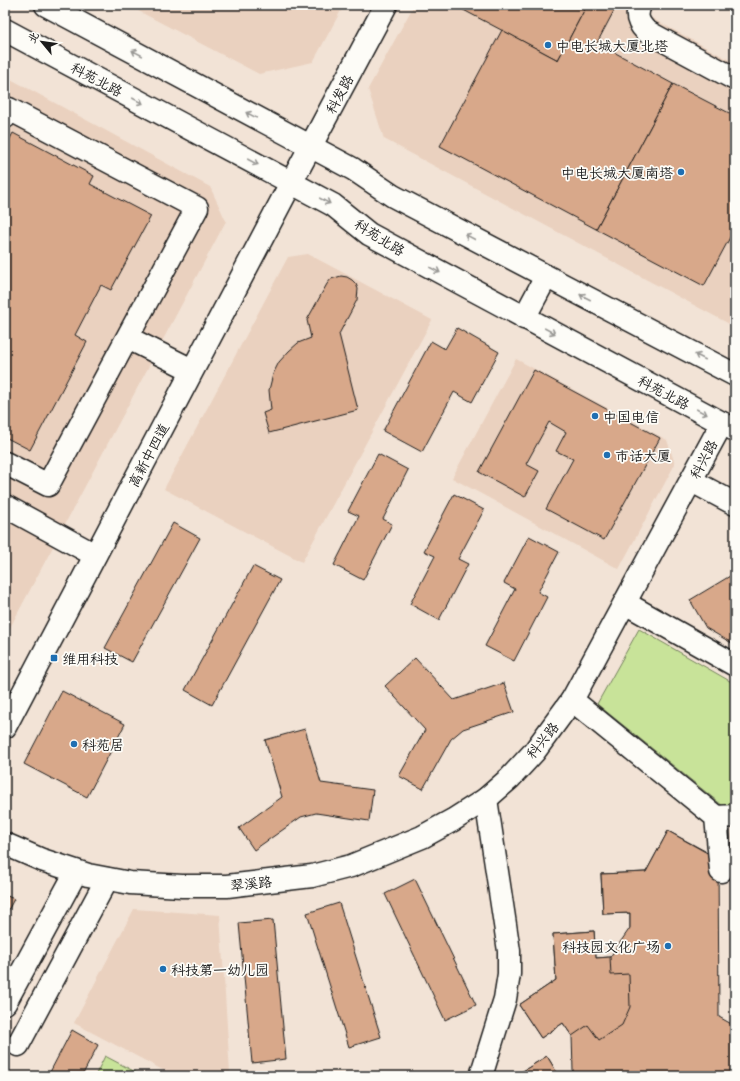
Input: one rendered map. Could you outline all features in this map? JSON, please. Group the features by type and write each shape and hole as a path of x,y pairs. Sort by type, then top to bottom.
{"main road":[{"path":"46,5 353,169 393,196 735,375"},
{"name":"科发路","path":"291,183 386,5"},
{"path":"640,5 637,18 640,25 646,31 735,79"},
{"name":"科苑北路","path":"5,30 333,205 369,234 728,426"},
{"path":"5,117 9,109 197,208 48,485 5,462"},
{"name":"高新中四道","path":"5,727 291,183"},
{"path":"524,318 546,277"},
{"path":"128,338 192,370"},
{"path":"728,426 735,441"},
{"name":"科兴路","path":"486,799 510,778 534,752 572,700 692,481 728,426"},
{"path":"692,481 735,504"},
{"path":"5,506 95,555"},
{"path":"625,603 735,665"},
{"path":"572,700 726,816 721,872"},
{"path":"481,1076 505,999 509,974 509,951 486,799"},
{"name":"翠溪路","path":"5,844 42,860 76,872 107,879 130,883 182,886 228,886 312,876 351,866 422,837 486,799"},
{"path":"31,1019 5,1004 76,872"},
{"path":"18,1045 107,879"}],"shaded area":[{"path":"127,5 344,5 313,62 259,74"},
{"path":"414,5 651,5 646,15 735,63 735,327 384,139 368,89"},
{"path":"5,76 210,187 226,221 5,637"},
{"path":"308,254 432,320 302,562 164,489 288,257"},
{"path":"516,359 667,440 675,464 619,569 452,478"},
{"name":"科技第一幼儿园","path":"134,909 220,915 230,1073 228,1076 174,1076 74,1023"}],"green space":[{"path":"639,629 735,684 734,805 723,806 597,704"},
{"path":"105,1056 143,1076 95,1076"}],"building":[{"name":"中电长城大厦北塔","path":"454,5 587,5 558,60"},
{"path":"587,5 617,5 597,43 673,84 596,229 440,146 502,30 558,60"},
{"name":"中电长城大厦南塔","path":"673,84 735,116 735,228 704,286 596,229"},
{"path":"13,133 94,176 90,184 151,216 111,290 101,285 75,335 87,342 30,450 5,437 5,148"},
{"path":"341,276 352,280 358,289 357,300 339,334 358,410 269,433 263,413 271,410 269,390 273,374 279,362 289,351 298,343 311,338 307,320 327,284 331,279"},
{"path":"457,328 499,352 472,402 454,392 422,452 383,431 431,341 445,349"},
{"name":"市话大厦","path":"534,370 660,438 604,540 546,509 573,459 556,451 566,432 549,422 526,464 539,471 525,497 479,472"},
{"path":"378,454 408,470 383,519 392,524 363,580 334,565 359,516 348,511"},
{"path":"454,494 484,510 458,559 468,564 439,620 410,604 435,556 424,551"},
{"path":"173,523 200,538 132,662 105,648"},
{"path":"529,536 559,552 538,592 547,597 514,661 485,646 515,589 504,583"},
{"path":"253,566 280,580 212,705 185,690"},
{"path":"735,573 735,645 706,628 690,600"},
{"path":"415,658 454,700 504,683 514,712 463,729 451,739 423,789 399,776 425,730 385,686"},
{"name":"科苑居","path":"62,691 125,724 87,797 24,764"},
{"path":"305,729 321,783 373,790 369,821 316,813 301,817 254,850 239,828 282,797 265,740"},
{"path":"668,831 705,851 692,875 705,882 696,897 711,905 695,935 678,945 651,947 650,928 630,928 630,913 603,914 601,874 646,872"},
{"name":"科技园文化广场","path":"668,831 718,859 719,1017 735,1026 735,1076 566,1076 573,1071 572,1036 563,1023 541,1038 519,1005 556,980 553,934 594,931 596,958 610,957 630,928 630,913 603,914 601,874 646,872"},
{"path":"415,879 476,1005 445,1020 385,894"},
{"path":"5,895 14,899 5,916"},
{"path":"339,903 381,1037 349,1047 307,913"},
{"path":"273,920 286,1059 252,1063 239,923"},
{"path":"594,931 596,958 610,957 611,975 629,974 630,1007 622,1025 599,1040 588,1025 572,1036 563,1023 541,1038 519,1005 556,980 553,934"},
{"path":"72,1030 98,1045 82,1076 48,1076"},
{"path":"547,1056 559,1076 515,1076"},
{"path":"547,1056 559,1076 515,1076"},
{"path":"573,1071 577,1076 566,1076"}],"place":[{"name":"中电长城大厦北塔","path":"548,45"},
{"name":"中电长城大厦南塔","path":"681,172"},
{"name":"中国电信","path":"595,416"},
{"name":"市话大厦","path":"607,455"},
{"name":"维用科技","path":"54,658"},
{"name":"科苑居","path":"74,744"},
{"name":"科技园文化广场","path":"668,946"},
{"name":"科技第一幼儿园","path":"163,969"}]}
